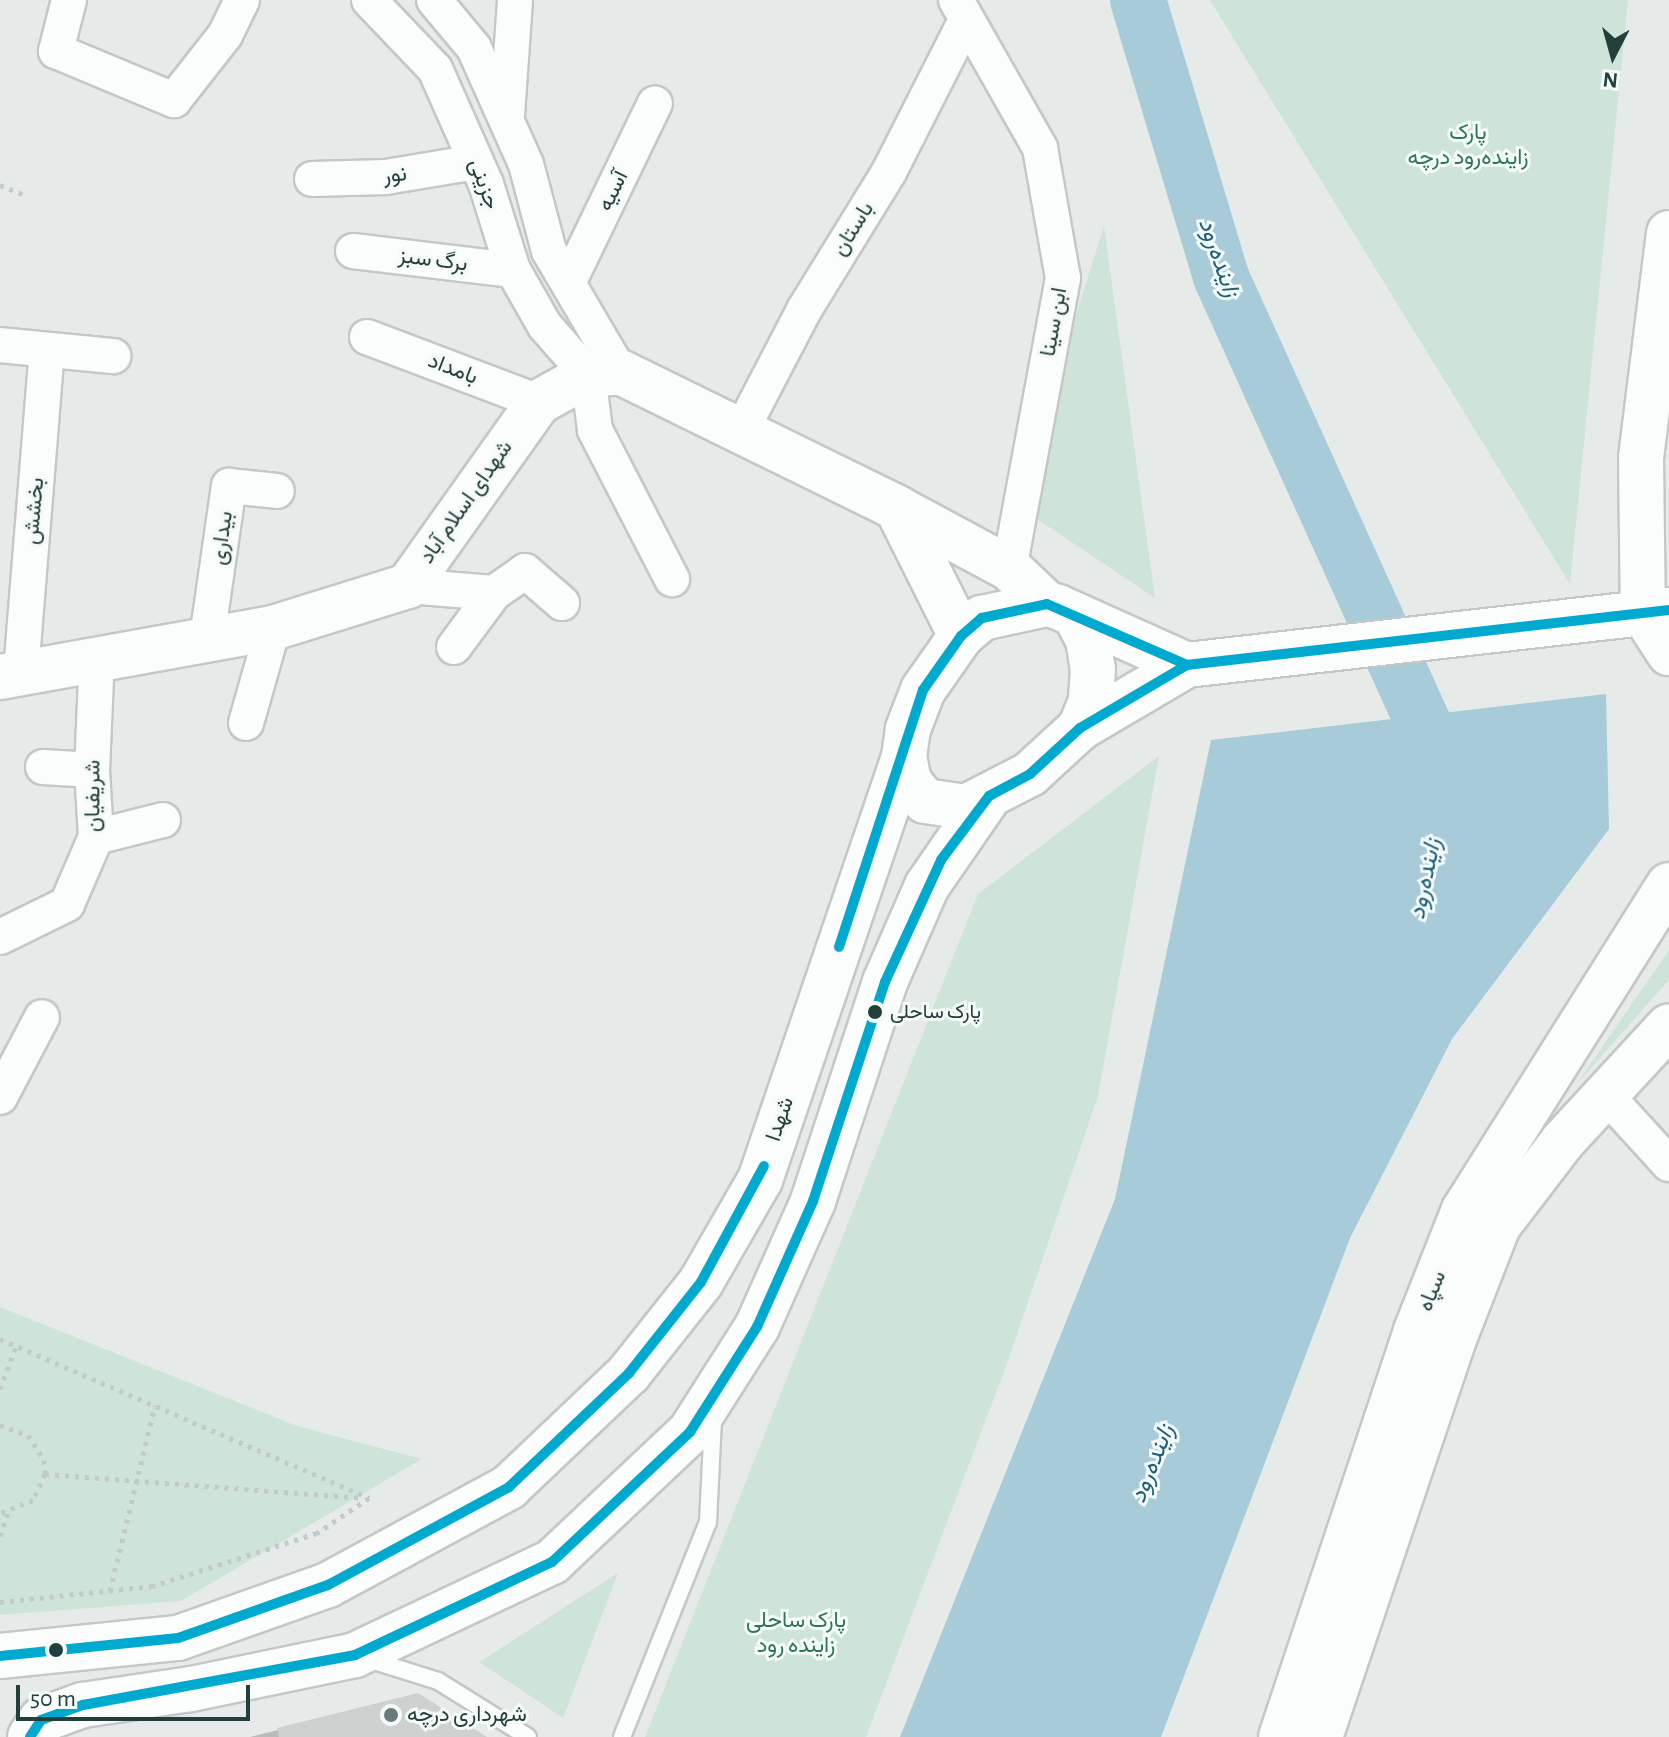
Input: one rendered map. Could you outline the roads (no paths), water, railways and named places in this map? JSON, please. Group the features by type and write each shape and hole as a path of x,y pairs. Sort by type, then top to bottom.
{"main road":[{"path":"1669,233 1641,458 1656,611 1669,653"},
{"path":"604,373 897,508 1009,568 1061,610 1088,639 1093,669 1091,701 1080,728"},
{"name":"شهدای اسلام آباد","path":"11,675 97,656 273,628 408,586 539,402 604,373"},
{"path":"897,508 961,636"},
{"path":"1187,665 1061,610 982,618 961,636 923,690 904,757 909,782 925,801 957,808 989,796 1030,774 1080,728 1187,665 1656,611"},
{"name":"شهدا","path":"0,1656 178,1638 328,1585 509,1487 629,1373 701,1282 760,1180 904,757"},
{"path":"30,1737 41,1720 83,1705 191,1689 355,1655 552,1562 690,1432 757,1327 813,1201 885,982 927,886 989,796"},
{"name":"سپاه","path":"1281,1737 1416,1331 1464,1210 1669,885"},
{"name":"سپاه","path":"1320,1737 1452,1344 1498,1226 1605,1094 1669,1026"}],"street":[{"path":"69,0 56,51 174,100 225,35 242,0"},
{"path":"434,0 474,48 526,164 549,251 570,279 604,373 595,430 672,579"},
{"path":"507,118 515,0"},
{"name":"جزینی","path":"391,7 435,69 476,162 513,270 545,326 604,373"},
{"name":"باستان","path":"739,435 804,310 889,172 961,11"},
{"name":"ابن سینا","path":"961,11 1040,148 1063,278 1009,568"},
{"name":"آسیه","path":"570,279 655,103"},
{"name":"نور","path":"312,179 386,177 476,162"},
{"name":"برگ سبز","path":"353,251 513,270"},
{"name":"بامداد","path":"367,337 539,402"},
{"path":"0,345 113,356"},
{"name":"بخشش","path":"11,675 47,350"},
{"name":"بیداری","path":"207,638 229,486 277,491"},
{"path":"454,647 494,593 525,571 562,603"},
{"path":"408,586 494,593"},
{"path":"246,723 273,628"},
{"name":"شریفیان","path":"0,937 67,904 96,837 92,770 97,656"},
{"path":"43,767 92,770"},
{"path":"96,837 163,820"},
{"path":"0,1097 42,1017"},
{"path":"1605,1094 1669,1164"}],"lane":[{"path":"622,1737 708,1522 714,1394"},
{"path":"355,1655 438,1681 528,1737"}],"water":[{"path":"1606,694 1609,829 1452,1039 1350,1238 1161,1737 900,1737 1115,1199 1211,740"}],"waterway":[{"name":"زاینده‌رود","path":"1138,0 1221,277 1447,776 1445,785"}],"place":[{"name":"پارک ساحلی","path":"875,1012"},
{"name":"شهرداری درچه","path":"391,1715"}],"park label":[{"name":"پارک زاینده‌رود درچه","path":"1468,144"},
{"name":"پارک ساحلی زاینده رود","path":"796,1632"}]}
